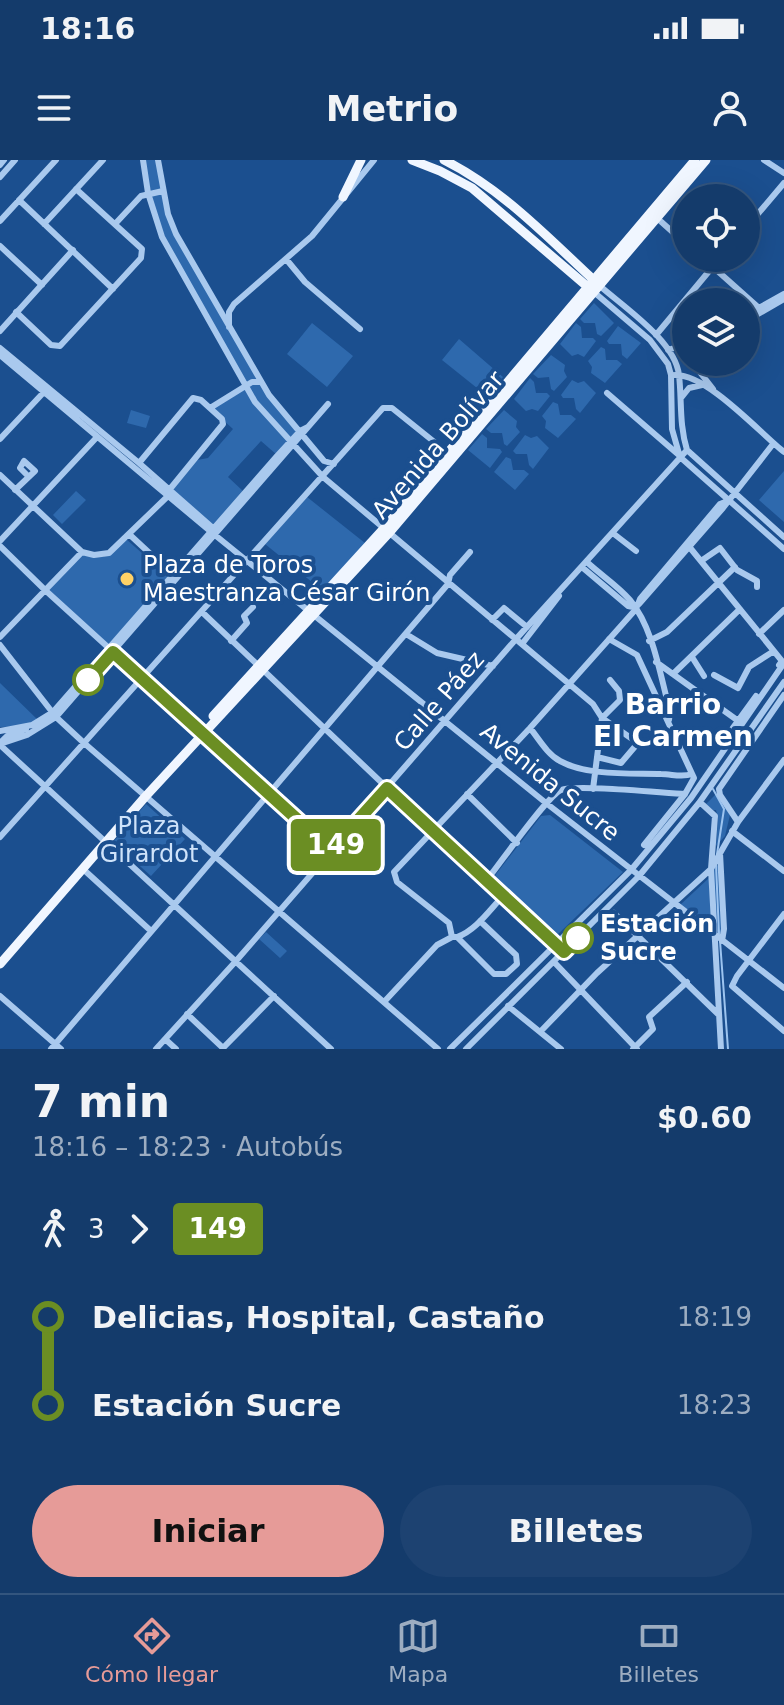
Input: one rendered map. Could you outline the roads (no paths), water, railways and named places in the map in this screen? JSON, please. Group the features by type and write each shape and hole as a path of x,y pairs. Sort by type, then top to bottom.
{"main road":[{"path":"343,197 361,160"},
{"path":"412,160 472,188 594,286"},
{"path":"444,160 497,192 594,286"},
{"name":"Avenida Bolívar","path":"0,956 386,531 594,286 695,160"},
{"name":"Avenida Bolívar","path":"594,286 706,160"},
{"name":"Avenida Bolívar","path":"0,964 83,869 103,841"}],"street":[{"path":"0,165 4,160"},
{"path":"0,177 15,160"},
{"path":"0,221 56,160"},
{"path":"44,224 103,160"},
{"path":"143,160 148,193 162,237 255,402 323,477 593,704 602,718 638,743 621,763 597,757"},
{"path":"158,160 163,191 176,234 230,331 261,382 324,461 334,464"},
{"path":"230,331 228,320 234,304 312,236 374,160"},
{"path":"764,160 784,173"},
{"path":"760,211 784,183"},
{"path":"16,312 56,346 60,346 141,258 142,249 76,189"},
{"path":"115,224 141,196 163,191"},
{"path":"19,200 113,289"},
{"path":"657,218 672,231"},
{"path":"0,246 42,285"},
{"path":"0,331 73,250"},
{"path":"286,259 305,282 360,329"},
{"path":"653,338 709,272"},
{"path":"719,272 737,288"},
{"path":"594,286 668,350 672,364"},
{"path":"760,308 783,297"},
{"path":"760,310 783,297"},
{"path":"653,338 672,370"},
{"name":"Avenida Sucre","path":"0,348 97,437 169,492"},
{"path":"668,350 672,349"},
{"name":"Avenida Sucre","path":"0,355 139,463 248,561 546,803 784,988"},
{"path":"239,375 248,376 254,367"},
{"path":"675,376 681,431 687,450 784,537"},
{"path":"675,376 672,429 680,457"},
{"path":"689,376 718,395"},
{"path":"702,376 718,395 784,452"},
{"path":"210,408 254,381 261,382"},
{"path":"679,402 689,388 702,385"},
{"path":"0,439 46,390"},
{"path":"607,393 784,549"},
{"path":"0,475 82,552 105,554 169,492 223,424 222,419 201,400 193,398 139,463"},
{"path":"111,650 212,530 328,404"},
{"path":"0,837 383,408 392,408 451,455"},
{"path":"656,437 663,439 672,429"},
{"path":"97,437 0,543 45,590 331,850"},
{"path":"480,921 516,955 517,964 513,970 506,974 494,974 455,937 449,923 393,877 396,868 530,728 773,444"},
{"name":"Calle Páez","path":"156,1049 687,450"},
{"path":"15,490 29,477"},
{"path":"0,744 27,735 54,714 212,530"},
{"path":"129,534 173,575"},
{"path":"614,534 636,551"},
{"path":"688,545 782,661 737,720 727,736 729,742"},
{"path":"701,561 720,548 735,567 757,581 757,587"},
{"path":"0,637 82,552"},
{"path":"0,996 55,1047 379,667 448,584 450,575 470,552"},
{"path":"585,565 636,606 656,662 670,711 669,720"},
{"path":"649,641 667,632 735,567"},
{"path":"519,642 569,584"},
{"path":"231,641 247,623 244,616 253,607"},
{"path":"492,620 504,608 527,627"},
{"path":"673,674 740,609"},
{"path":"759,634 784,610"},
{"path":"202,612 564,952"},
{"path":"406,634 439,654 493,666"},
{"path":"609,639 637,655 694,781 644,845"},
{"path":"0,645 54,714 84,743 384,1002 427,1046 438,1049"},
{"path":"740,686 749,667 774,651"},
{"path":"692,657 704,676"},
{"path":"656,662 737,720"},
{"path":"450,1049 631,870 691,798 784,663"},
{"path":"714,675 737,688 740,686 755,697"},
{"path":"593,789 602,718 620,700 619,691 610,680"},
{"path":"466,1049 639,876 699,803 784,682"},
{"path":"738,822 719,789 784,695"},
{"path":"777,704 784,713"},
{"path":"0,744 7,736 54,714"},
{"path":"1,731 32,725"},
{"path":"530,728 557,760 619,774 692,774"},
{"path":"0,744 331,1049"},
{"path":"541,1031 711,869 738,822 784,760"},
{"path":"486,881 546,803 567,788 685,794"},
{"path":"467,794 517,843"},
{"path":"703,805 715,816 711,869 719,938 721,1049"},
{"path":"732,831 784,871"},
{"path":"718,854 724,929 719,938"},
{"path":"83,869 151,931"},
{"path":"384,1002 437,945 464,935 502,897"},
{"path":"614,913 719,1015"},
{"path":"784,914 733,982 736,992 784,1031"},
{"path":"554,962 635,1048 653,1029 649,1018 687,982"},
{"path":"187,1014 223,1049 274,996"},
{"path":"508,1006 559,1048"},
{"path":"165,1039 176,1049"}],"waterway":[{"path":"713,789 724,809 717,854"},
{"path":"716,865 719,934"},
{"path":"720,941 728,1049"}],"place":[{"name":"Plaza de Toros Maestranza César Girón","path":"127,579"},
{"name":"Estación Sucre","path":"578,938"}],"district":[{"name":"Barrio El Carmen","path":"673,720"}],"park label":[{"name":"Plaza Girardot","path":"149,840"}]}
